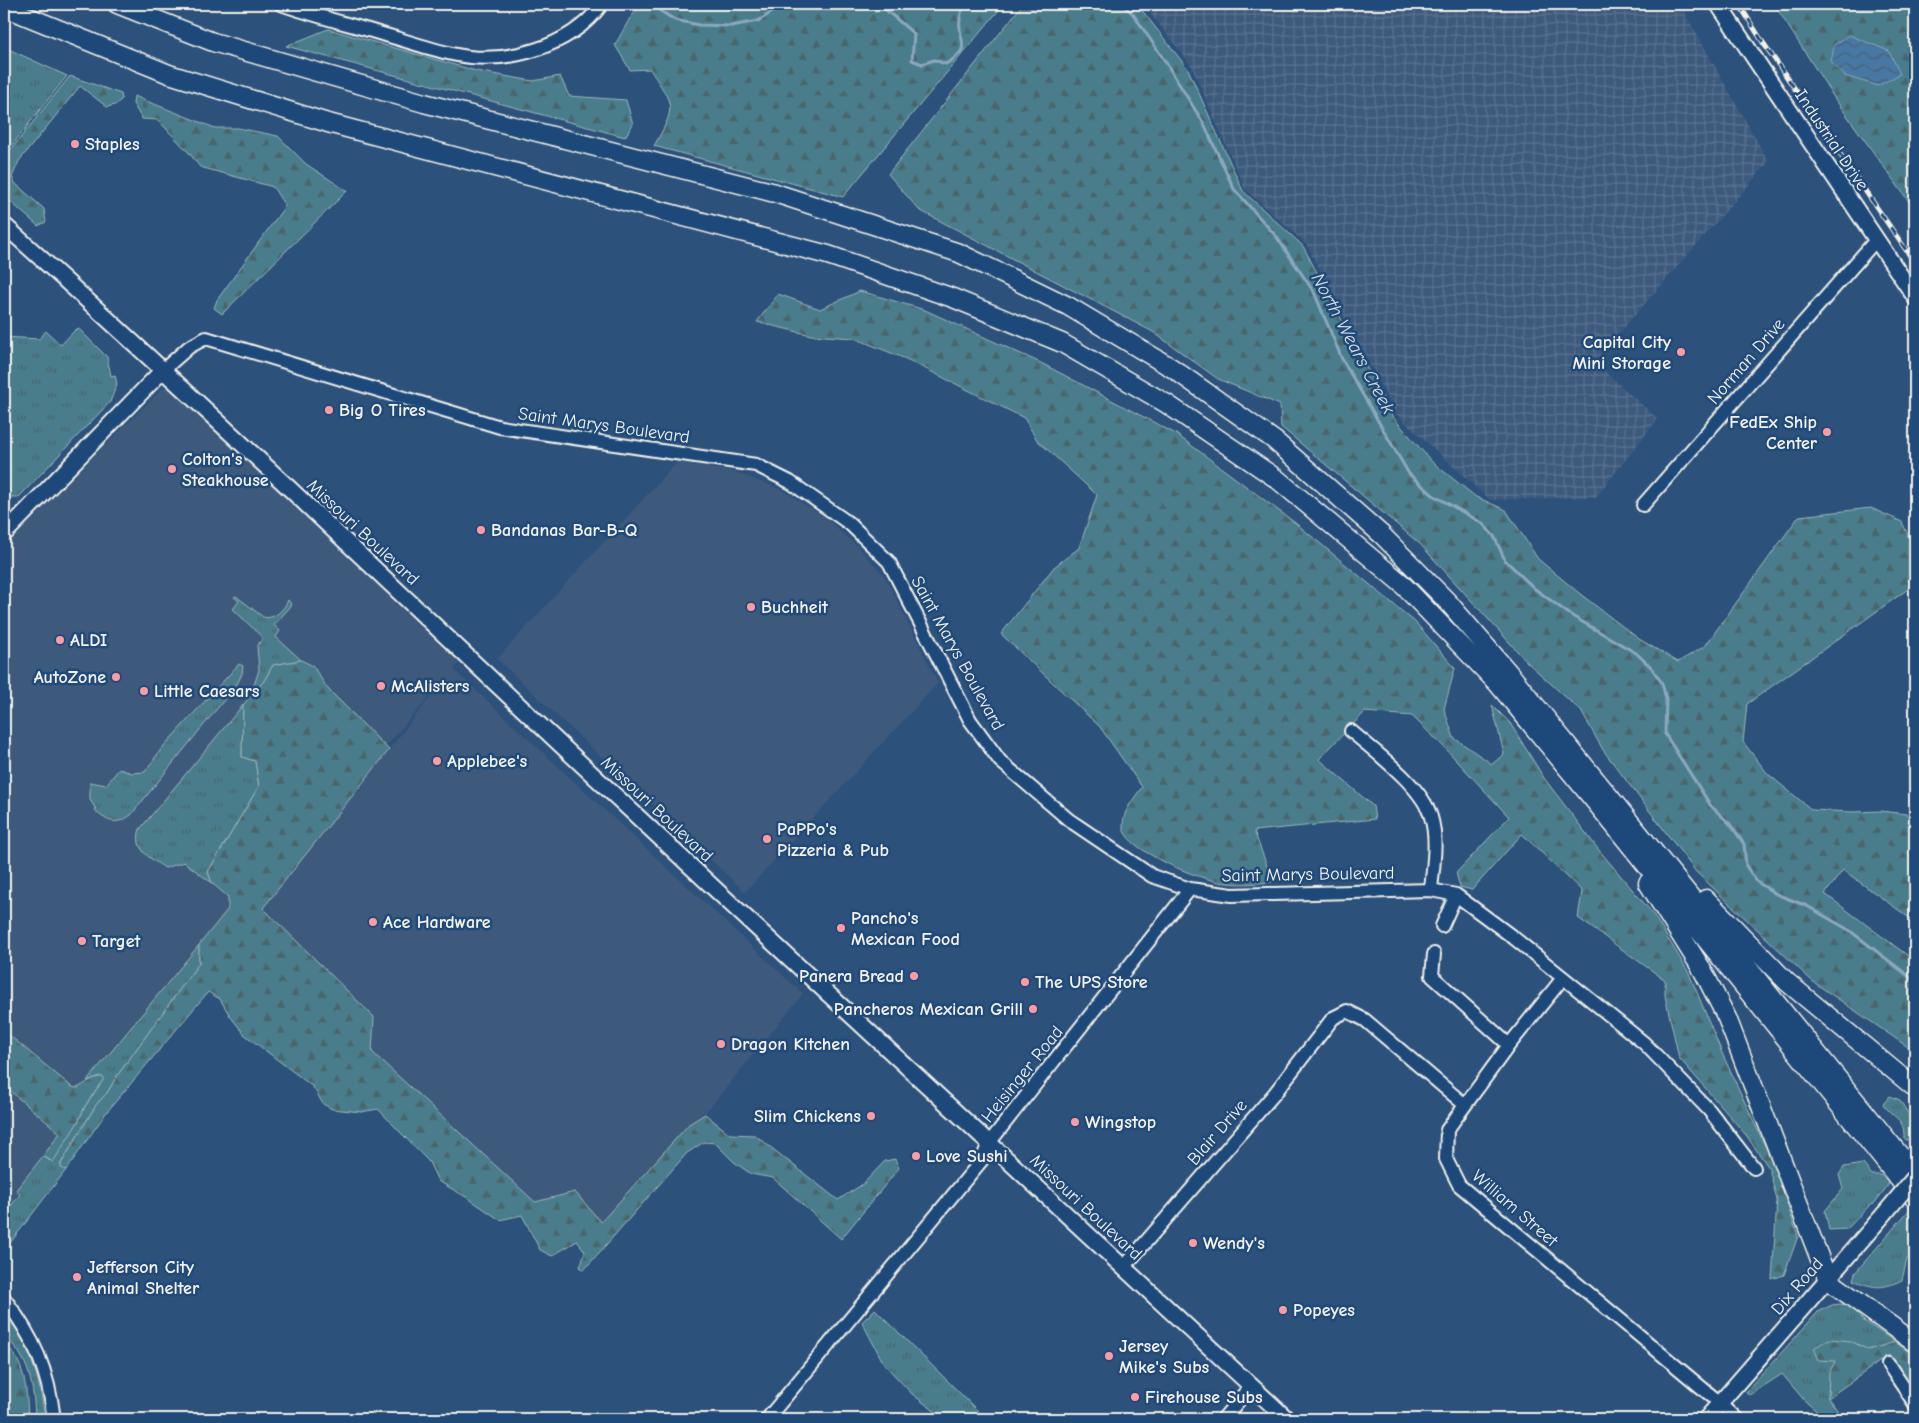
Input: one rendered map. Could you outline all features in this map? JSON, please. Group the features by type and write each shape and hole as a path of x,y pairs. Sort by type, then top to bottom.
{"highway":[{"path":"117,4 213,42 424,103 775,193 959,253 1068,306 1172,368 1274,440 1382,535 1448,602 1504,667 1625,815 1915,1176"},
{"path":"4,7 178,76 328,123 828,255 952,298 1062,343 1167,404 1277,479 1401,583 1498,684 1598,804 1915,1199"},
{"path":"1598,804 1703,971 1727,1018 1828,1280 1915,1343"},
{"path":"1625,815 1787,982 1915,1088"}],"main road":[{"name":"Industrial Drive","path":"1718,4 1915,297"},
{"name":"Missouri Boulevard","path":"4,225 163,370 620,801 1287,1419"},
{"path":"4,534 163,370"},
{"name":"Dix Road","path":"1706,1419 1828,1280 1915,1176"}],"street":[{"path":"281,4 453,54 485,58 515,55 538,49 563,38 582,24 602,4"},
{"name":"Norman Drive","path":"1642,505 1876,240"},
{"name":"Saint Marys Boulevard","path":"163,370 189,347 206,338 500,427 756,465 781,477 850,524 889,562 970,720 1000,761 1069,820 1152,876 1190,890 1232,894 1431,890 1456,895 1514,938 1644,1043 1709,1110 1754,1168"},
{"path":"1351,731 1406,779 1425,803 1431,818 1435,849 1431,890"},
{"name":"Heisinger Road","path":"767,1419 982,1160 989,1143 1190,890"},
{"path":"1442,926 1456,895"},
{"path":"1434,954 1432,976 1509,1045"},
{"name":"William Street","path":"1563,978 1509,1045 1447,1130 1446,1159 1459,1185 1737,1419"},
{"name":"Blair Drive","path":"1124,1266 1275,1093 1333,1018 1347,1011 1366,1020 1465,1105"},
{"path":"4,1298 29,1334 43,1363 51,1394 54,1419"},
{"path":"1888,1364 1915,1404"},
{"path":"1223,1419 1251,1386"}],"shaded area":[{"path":"1143,4 1680,4 1769,162 1594,362 1658,419 1596,497 1490,500 1396,414 1306,244 1245,189 1191,65"},
{"path":"167,384 459,663 454,670 803,994 702,1117 689,1124 601,1222 575,1192 535,1202 372,1052 374,1017 263,908 444,680 77,1099 4,1039 4,550 18,532"},
{"path":"677,462 734,472 780,489 823,516 857,546 884,575 938,683 745,892 497,659"},
{"path":"4,1071 71,1126 4,1213"}],"green space":[{"path":"643,4 1004,4 843,197 654,146 669,114 670,106 668,99 650,69 630,70 615,45 630,18"},
{"path":"1023,4 1137,4 1188,69 1243,191 1303,246 1392,416 1432,462 1476,497 1506,510 1538,559 1639,639 1678,662 1705,646 1799,516 1871,508 1902,522 1912,547 1914,563 1908,589 1747,704 1743,742 1768,774 1812,810 1881,811 1906,814 1915,823 1915,922 1843,870 1825,894 1915,961 1915,1052 1812,981 1696,872 1603,750 1581,711 1528,663 1420,544 1281,427 1280,405 1218,379 1153,332 919,210 888,174"},
{"path":"1774,4 1915,4 1915,210 1835,99"},
{"path":"328,29 476,71 533,81 560,76 569,96 626,100 633,124 625,137 286,46"},
{"path":"4,47 67,76 4,155"},
{"path":"70,76 121,94 122,99 115,105 107,107 80,86 19,161 12,177 15,183 44,209 46,222 38,226 4,196 4,158"},
{"path":"134,96 215,128 238,128 278,136 306,164 347,191 222,314 214,308 217,300 285,206 273,187 200,167 158,120 142,119 133,104"},
{"path":"860,291 925,310 1043,364 1176,434 1298,525 1415,622 1455,668 1444,709 1454,738 1492,764 1504,754 1492,705 1510,723 1544,778 1598,849 1653,914 1689,973 1722,1053 1774,1165 1798,1236 1784,1275 1772,1279 1777,1200 1769,1168 1746,1135 1679,1058 1665,996 1665,980 1578,918 1582,891 1522,834 1472,890 1460,887 1456,873 1509,817 1445,748 1412,716 1365,712 1319,759 1373,806 1375,819 1254,831 1273,882 1233,884 1202,877 1168,864 1151,855 1137,846 1127,836 1123,827 1124,816 1142,787 1100,727 1001,634 1054,567 1079,548 1097,495 1037,440 1024,418 906,359 854,338 811,335 757,322 778,294 820,309"},
{"path":"79,329 107,357 111,376 115,375 117,384 110,402 19,497 10,497 4,491 4,337 39,339 46,331 61,345 75,330"},
{"path":"236,596 267,618 275,616 288,600 292,605 274,625 280,631 276,637 301,660 273,665 264,681 250,698 259,670 257,646 263,638 233,609 239,601 234,597"},
{"path":"301,660 313,666 327,688 389,750 263,908 374,1017 372,1052 535,1202 575,1192 601,1222 689,1124 705,1114 730,1134 755,1135 838,1200 863,1184 885,1161 895,1159 899,1168 841,1239 773,1178 751,1174 734,1162 715,1143 704,1142 687,1153 584,1270 580,1267 585,1251 577,1241 552,1256 540,1250 522,1215 500,1220 468,1198 438,1181 429,1162 378,1109 361,1112 332,1109 323,1104 313,1087 245,1035 220,999 208,992 106,1113 66,1170 61,1168 61,1164 96,1105 107,1093 117,1076 199,963 199,945 228,909 228,897 212,883 208,872 259,786 255,761 242,757 243,705 264,681 273,665"},
{"path":"239,664 243,666 242,674 237,684 131,815 121,821 112,821 95,811 96,809 90,800 90,782 106,785 119,769 132,773 145,772 162,748"},
{"path":"243,705 242,757 255,761 259,786 208,872 212,883 184,862 165,868 144,853 139,843 140,829"},
{"path":"199,945 199,963 117,1076 107,1093 96,1105 60,1165 66,1170 4,1251 4,1215 20,1194 16,1190 43,1156 50,1161 78,1122 85,1106 103,1080 100,1076 87,1081"},
{"path":"4,1031 72,1087 77,1088 93,1079 103,1077 103,1080 85,1106 78,1122 53,1162 43,1156 60,1133 4,1086"},
{"path":"1890,1096 1900,1100 1907,1112 1915,1118 1915,1142 1904,1139 1903,1126 1883,1104"},
{"path":"1863,1164 1872,1175 1881,1175 1889,1184 1874,1204 1870,1205 1847,1229 1829,1230 1825,1211 1843,1189 1839,1175 1844,1167"},
{"path":"1910,1209 1915,1216 1915,1252 1907,1259 1902,1280 1878,1287 1853,1280 1855,1273"},
{"path":"1832,1305 1848,1305 1864,1321 1895,1342 1868,1350 1851,1341 1836,1361 1828,1398 1844,1419 1825,1419 1804,1400 1782,1374 1750,1395 1746,1392 1818,1312"},
{"path":"875,1309 986,1419 945,1419 912,1394 884,1364 862,1322"},
{"path":"4,1310 27,1348 40,1390 45,1419 35,1419 32,1385 25,1363 13,1345 4,1337"},
{"path":"1829,1339 1851,1341 1868,1350 1895,1342 1915,1356 1915,1393 1889,1355 1828,1398 1829,1372 1836,1361 1819,1360 1814,1348"},
{"path":"4,1343 11,1350 21,1368 26,1388 28,1419 4,1419"}],"water":[{"path":"1849,35 1889,51 1900,74 1878,86 1845,76 1831,63 1834,45"}],"waterway":[{"path":"649,4 675,20 699,25 731,26 758,21 785,4"},
{"path":"835,4 843,4"},
{"path":"879,4 914,34 912,60 922,64 934,60 946,64 960,53 963,44 960,17 965,4"},
{"name":"North Wears Creek","path":"1122,4 1133,14 1204,124 1234,189 1276,236 1314,292 1342,359 1409,474 1433,495 1482,523 1494,536 1505,560 1535,589 1572,616 1636,653 1651,667 1662,683 1666,699 1665,734 1711,806 1730,824 1744,844 1746,866 1757,882 1776,894 1807,906 1849,930 1915,981"}],"railway":[{"path":"1739,4 1762,41 1915,263"}],"place":[{"name":"Staples","path":"75,144"},
{"name":"Capital City Mini Storage","path":"1681,352"},
{"name":"Big O Tires","path":"329,410"},
{"name":"FedEx Ship Center","path":"1827,432"},
{"name":"Colton's Steakhouse","path":"172,469"},
{"name":"Bandanas Bar-B-Q","path":"481,530"},
{"name":"Buchheit","path":"751,607"},
{"name":"ALDI","path":"60,640"},
{"name":"AutoZone","path":"116,677"},
{"name":"McAlisters","path":"381,686"},
{"name":"Little Caesars","path":"144,691"},
{"name":"Applebee's","path":"437,761"},
{"name":"PaPPo's Pizzeria & Pub","path":"767,839"},
{"name":"Ace Hardware","path":"373,922"},
{"name":"Pancho's Mexican Food","path":"841,928"},
{"name":"Target","path":"82,941"},
{"name":"Panera Bread","path":"914,976"},
{"name":"The UPS Store","path":"1025,982"},
{"name":"Pancheros Mexican Grill","path":"1033,1009"},
{"name":"Dragon Kitchen","path":"721,1044"},
{"name":"Slim Chickens","path":"871,1116"},
{"name":"Wingstop","path":"1075,1122"},
{"name":"Love Sushi","path":"916,1156"},
{"name":"Wendy's","path":"1193,1243"},
{"name":"Jefferson City Animal Shelter","path":"77,1277"},
{"name":"Popeyes","path":"1283,1310"},
{"name":"Jersey Mike's Subs","path":"1109,1356"},
{"name":"Firehouse Subs","path":"1135,1397"}]}
